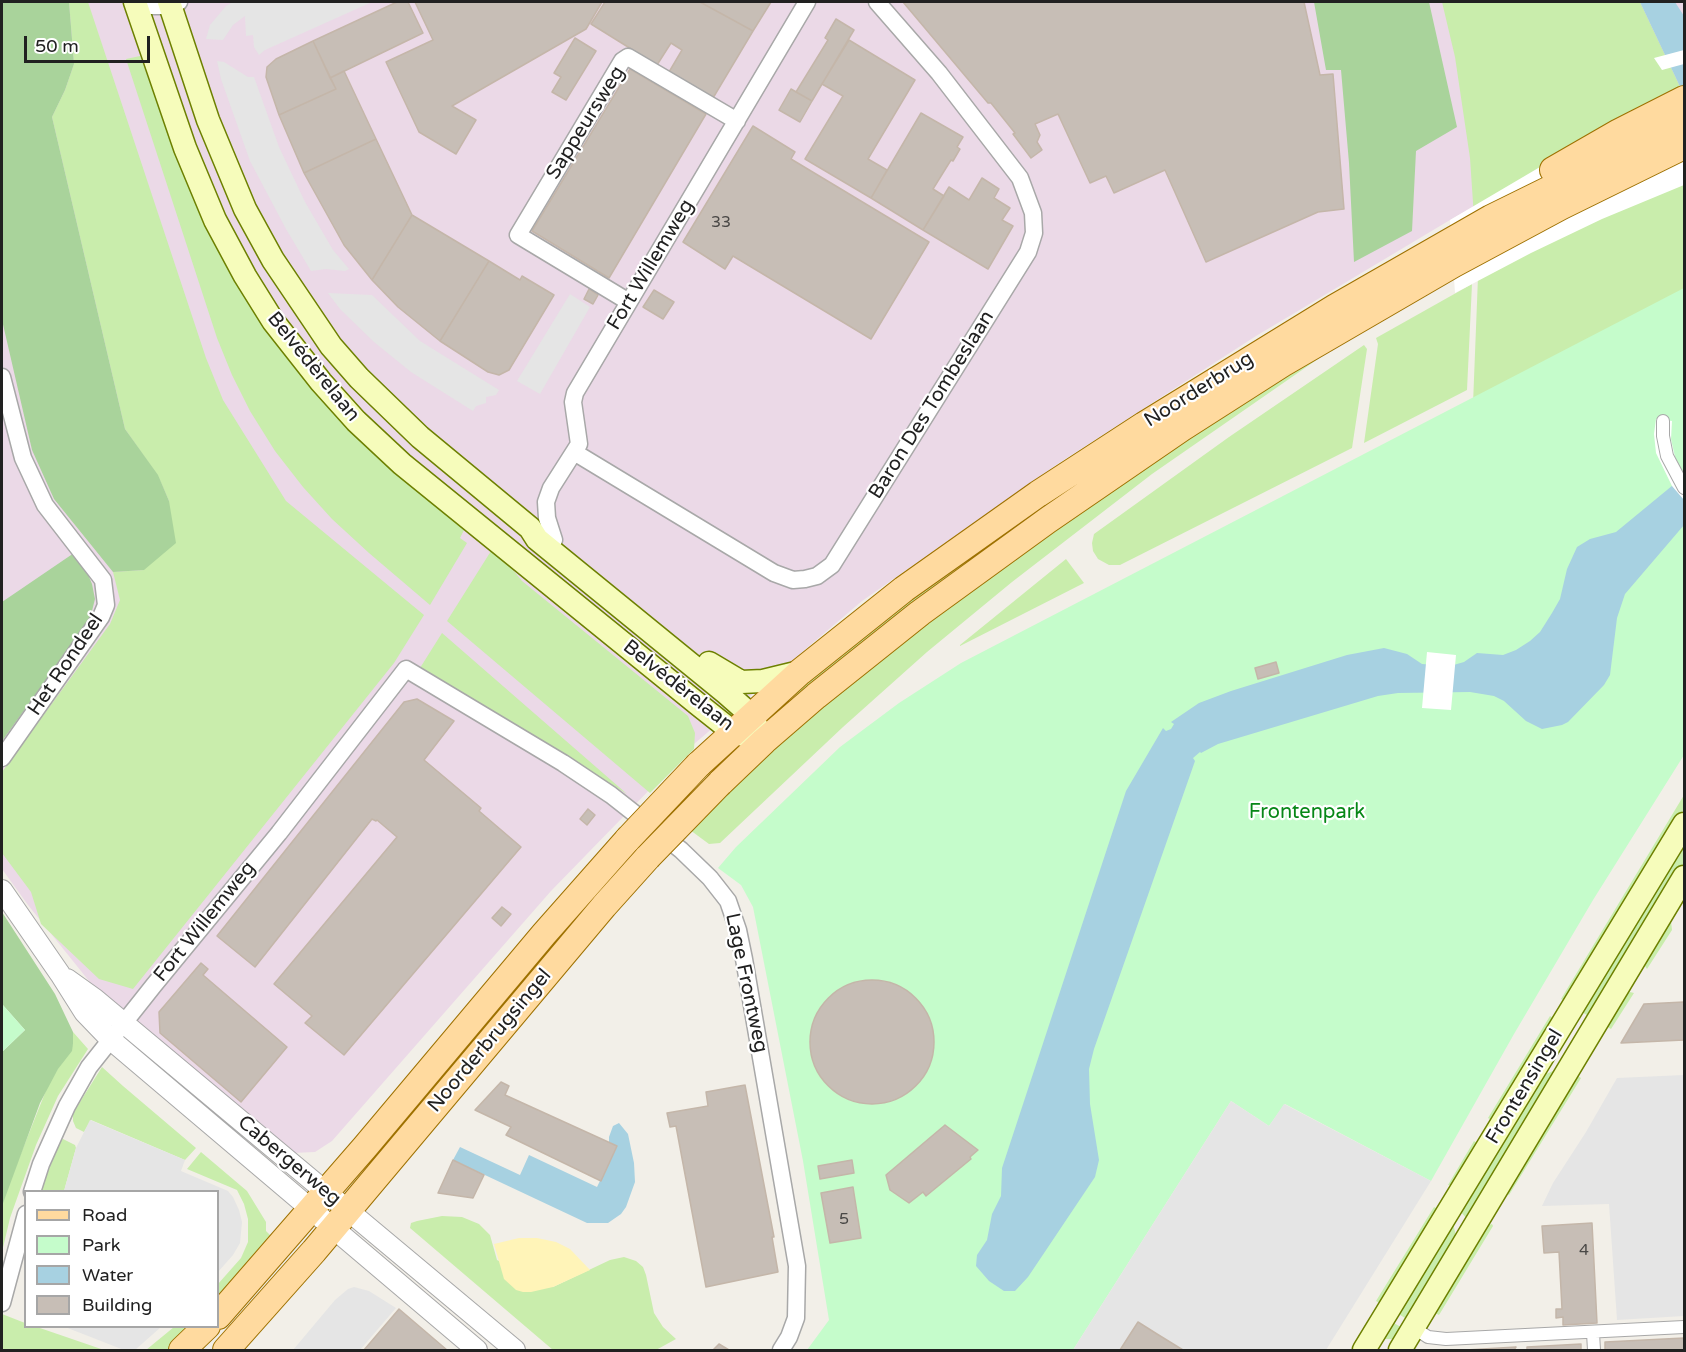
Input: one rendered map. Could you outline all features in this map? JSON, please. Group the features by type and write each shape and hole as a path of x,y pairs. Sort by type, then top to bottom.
{"main road":[{"name":"Belvédèrelaan","path":"138,3 185,148 214,220 273,321 321,382 362,428 402,464 764,741"},
{"name":"Belvédèrelaan","path":"173,3 208,120 241,200 273,260 315,324 358,378 395,415 530,528 537,539 693,665 742,724"},
{"path":"1491,218 1559,166 1618,132 1684,99"},
{"name":"Noorderbrug","path":"764,741 816,696 983,566 1129,463 1453,252 1491,218 1684,123"},
{"name":"Noorderbrug","path":"742,724 800,672 904,589 1038,494 1251,357 1453,252 1562,206 1684,146"},
{"path":"530,528 543,532 554,540 700,657 733,679 749,683 800,672"},
{"name":"Noorderbrugsingel","path":"219,1315 628,839 698,765 742,724"},
{"name":"Noorderbrugsingel","path":"226,1350 341,1220 560,958 648,857 764,741"},
{"name":"Frontensingel","path":"1364,1350 1684,824"},
{"name":"Frontensingel","path":"1400,1350 1684,877"},
{"path":"182,1350 205,1328"}],"street":[{"name":"Fort Willemweg","path":"554,540 547,518 546,502 551,488 579,440 573,402 575,393 807,2"},
{"name":"Baron Des Tombeslaan","path":"574,452 774,573 793,580 805,579 817,576 832,565 1028,252 1034,233 1032,213 1020,178 939,73 877,2"},
{"path":"138,3 173,3"},
{"name":"Sappeursweg","path":"629,302 518,235 622,61 628,57 737,121"},
{"name":"Het Rondeel","path":"2,377 23,458 45,506 103,580 106,605 101,617 2,758"},
{"path":"1663,421 1667,456 1684,488"},
{"name":"Fort Willemweg","path":"32,1190 41,1164 67,1106 84,1076 110,1039 279,833 406,669"},
{"name":"Lage Frontweg","path":"406,669 611,795 681,850 710,878 728,901 738,930 744,959 797,1266 796,1318 781,1350"},
{"name":"Cabergerweg","path":"2,890 84,1012 110,1039 319,1200"},
{"name":"Cabergerweg","path":"60,974 124,1023 341,1220 477,1350"},
{"name":"Cabergerweg","path":"341,1220 515,1350"},
{"path":"2,1304 24,1222"},
{"path":"1414,1328 1428,1337 1437,1339 1684,1327"},
{"path":"1593,1333 1594,1350"}],"shaded area":[{"path":"2,2 1684,2 1684,88 1450,220 1256,336 1056,465 862,601 694,744 551,891 332,1141 315,1152 292,1153 97,991 2,869"},
{"path":"233,2 372,2 265,50 259,55 254,47 253,35 246,36 245,16 233,25 223,40 206,39 210,25 226,6"},
{"path":"217,61 224,62 248,77 254,77 279,147 305,202 333,250 349,269 311,271 250,161 221,79"},
{"path":"328,293 372,295 420,341 499,390 496,395 486,397 486,403 476,406 473,411 411,372 374,342 340,309"},
{"path":"570,294 590,307 540,394 517,381"},
{"path":"1684,1075 1684,1316 1617,1320 1609,1204 1542,1206 1553,1183 1617,1078"},
{"path":"1231,1101 1269,1126 1284,1104 1431,1181 1326,1350 1073,1350"},
{"path":"90,1120 185,1160 181,1171 228,1191 233,1197 242,1222 240,1243 233,1255 219,1271 219,1190 64,1190 76,1148"},
{"path":"354,1287 369,1291 396,1308 360,1350 293,1350 335,1300"},
{"path":"68,1328 160,1328 135,1350 124,1350"}],"green space":[{"path":"2,2 69,2 74,64 52,117 125,429 158,475 169,501 176,543 144,570 113,572 54,499 32,450 2,320"},
{"path":"69,2 88,2 206,358 223,400 286,501 424,615 394,663 133,989 99,979 41,924 31,892 2,853 2,772 110,624 120,600 113,572 144,570 169,501 158,476 125,429 52,117 74,64"},
{"path":"1314,2 1429,2 1457,127 1416,151 1412,231 1354,262 1341,70 1326,70"},
{"path":"1442,2 1640,2 1684,95 1684,368 1473,404 1478,277 1470,158 1455,57"},
{"path":"140,56 179,160 228,265 465,528 460,538 467,543 430,605 332,519 275,451 250,411 217,338 126,59"},
{"path":"1472,284 1467,390 1364,443 1378,344 1376,338"},
{"name":"Frontenpark","path":"1684,288 1684,755 1593,900 1431,1181 1285,1104 1269,1126 1231,1101 1073,1350 807,1350 829,1320 803,1161 753,907 741,885 718,868 736,847 840,747 899,703 961,663"},
{"path":"1354,334 1152,474 1012,582 927,652 843,727 720,843 709,844 690,830 735,781 870,665 1129,472"},
{"path":"1364,345 1367,349 1352,448 1120,565 1109,565 1098,559 1093,551 1094,534 1229,437"},
{"path":"1161,425 800,699 792,691 924,586"},
{"path":"491,551 508,564 522,581 688,716 695,733 694,749 650,793 447,621"},
{"path":"74,553 92,584 95,599 90,619 2,741 2,602"},
{"path":"1066,559 1084,583 960,646 960,645"},
{"path":"442,633 627,794 420,668"},
{"path":"1684,795 1684,809 1567,1002 1561,999"},
{"path":"1684,841 1684,863 1590,1017 1582,1012"},
{"path":"2,912 55,994 73,1032 73,1044 72,1051 58,1069 40,1103 2,1206 2,1052 25,1030 2,1004"},
{"path":"1671,921 1672,930 1647,969 1643,963"},
{"path":"1634,993 1611,1029 1606,1026 1626,994"},
{"path":"2,1004 25,1030 2,1052"},
{"path":"1550,1016 1556,1020 1494,1122 1488,1118"},
{"path":"73,1032 88,1049 58,1096 36,1145 10,1218 2,1252 4,1196 49,1083 73,1044"},
{"path":"102,1067 196,1148 185,1160 91,1120 84,1132 76,1128 73,1113"},
{"path":"1553,1071 1554,1073 1467,1219 1460,1211 1541,1076"},
{"path":"1574,1074 1581,1078 1509,1195 1502,1191"},
{"path":"63,1139 75,1145 76,1148 64,1190 41,1190 60,1141"},
{"path":"1474,1141 1480,1145 1452,1185 1448,1185"},
{"path":"201,1152 247,1191 266,1222 266,1231 274,1239 219,1303 219,1283 241,1258 248,1242 248,1219 237,1190 187,1169"},
{"path":"1434,1207 1438,1209 1383,1305 1376,1301"},
{"path":"442,1216 462,1217 479,1224 490,1235 497,1260 553,1287 610,1260 624,1257 636,1261 643,1267 646,1275 654,1313 663,1327 676,1339 656,1350 553,1350 410,1228 411,1223"},
{"path":"1453,1223 1456,1236 1413,1323 1397,1313"},
{"path":"1492,1224 1493,1226 1439,1315 1431,1311 1485,1226"},
{"path":"2,1314 24,1323 24,1328 40,1328 104,1350 2,1350"},
{"path":"1392,1322 1408,1331 1397,1339 1383,1339"},
{"path":"173,1328 194,1328 170,1350 146,1350"}],"sand":[{"path":"519,1238 537,1238 556,1242 570,1249 590,1270 553,1287 531,1292 516,1290 504,1279 494,1244"}],"water":[{"path":"1640,2 1675,2 1684,16 1684,95"},
{"path":"1684,476 1684,525 1625,594 1617,618 1610,675 1604,685 1568,722 1542,729 1526,721 1504,701 1494,696 1470,692 1398,693 1378,696 1218,744 1200,752 1193,758 1195,761 1089,1069 1090,1104 1099,1160 1095,1177 1028,1277 1015,1291 1004,1291 989,1281 976,1266 977,1255 987,1240 992,1214 1001,1196 1002,1168 1126,791 1163,728 1166,731 1171,729 1174,724 1171,722 1199,703 1347,655 1384,648 1407,654 1422,664 1450,666 1464,662 1477,653 1503,655 1516,650 1540,632 1552,613 1560,599 1567,569 1577,547 1590,539 1616,532"},
{"path":"619,1123 628,1134 635,1182 626,1207 621,1214 608,1223 587,1223 453,1160 460,1147 520,1175 529,1155 597,1187 617,1146 609,1142 609,1137 613,1126"}],"pier":[{"path":"1684,50 1684,64 1662,70 1654,58"},
{"path":"1684,88 1684,185 1602,219 1455,293 1450,220 1596,134"},
{"path":"1656,419 1672,421 1671,439 1675,457 1684,475 1684,500 1672,486 1656,453 1654,434"},
{"path":"1427,652 1456,655 1451,710 1422,708"}],"building":[{"path":"397,2 408,2 423,33 330,78 313,41"},
{"path":"415,2 602,2 586,29 452,106 476,120 456,154 419,132 386,62 433,40"},
{"path":"605,2 700,2 753,31 713,98 669,72 682,50 671,43 657,65 591,24"},
{"path":"700,2 771,2 753,31"},
{"path":"903,2 1304,2 1320,75 1333,74 1344,209 1318,212 1206,262 1165,170 1114,193 1106,176 1090,183 1058,114 1035,124 1040,135 1037,142 1042,150 1031,158 991,103 988,103"},
{"path":"836,19 854,30 812,101 796,92 828,40 825,38"},
{"path":"575,38 596,51 566,100 552,92 561,77 554,73"},
{"path":"849,40 915,80 868,159 887,170 871,198 805,159 843,96 822,84"},
{"path":"313,41 336,89 279,115 266,77 267,67 276,59"},
{"path":"630,69 706,114 609,278 532,231"},
{"path":"344,71 376,139 304,173 279,115 336,89 330,78"},
{"path":"791,89 812,101 800,122 779,110"},
{"path":"921,113 963,137 957,147 960,149 933,189 944,196 923,230 871,198"},
{"path":"753,126 795,152 791,159 929,242 871,339 733,256 725,269 683,242"},
{"path":"376,139 412,215 372,280 344,245 304,173"},
{"path":"982,178 999,189 994,198 1010,208 1002,220 1013,226 988,269 923,230 949,187 969,200"},
{"path":"412,215 489,261 440,341 398,307 372,280"},
{"path":"489,261 520,280 522,276 554,295 509,370 499,375 488,372 440,341"},
{"path":"589,289 598,295 593,304 584,299"},
{"path":"654,290 674,302 663,319 643,307"},
{"path":"1276,662 1279,673 1258,679 1255,668"},
{"path":"417,699 454,721 424,760 481,808 479,811 521,847 344,1055 305,1023 312,1016 274,984 397,837 377,820 372,819 255,967 217,936 404,702"},
{"path":"588,809 595,815 587,825 580,819"},
{"path":"502,907 511,914 501,926 492,918"},
{"path":"201,963 208,969 203,975 287,1047 241,1102 160,1033 159,1012"},
{"path":"872,980 896,985 916,998 929,1018 934,1042 929,1066 916,1086 896,1099 872,1104 848,1099 828,1086 815,1066 810,1042 815,1018 828,998 848,985"},
{"path":"1684,1002 1684,1040 1621,1043 1644,1004"},
{"path":"501,1082 509,1086 505,1095 617,1146 601,1181 506,1135 511,1127 475,1110"},
{"path":"745,1085 774,1237 772,1237 778,1272 706,1287 676,1126 670,1127 667,1113 708,1106 706,1092"},
{"path":"945,1125 978,1150 970,1157 971,1159 926,1196 923,1192 909,1203 890,1190 886,1175"},
{"path":"453,1160 484,1175 473,1198 438,1193"},
{"path":"852,1160 854,1173 820,1179 818,1166"},
{"path":"853,1187 861,1238 830,1243 821,1193"},
{"path":"1592,1223 1597,1323 1563,1325 1563,1317 1556,1318 1556,1309 1562,1309 1559,1252 1544,1253 1542,1226"},
{"path":"399,1309 447,1350 364,1350"},
{"path":"1138,1322 1157,1334 1183,1350 1120,1350"},
{"path":"1684,1338 1684,1350 1605,1350 1605,1342"},
{"path":"719,1344 729,1350 713,1350"},
{"path":"1581,1344 1581,1350 1527,1350 1527,1347"},
{"path":"1516,1347 1514,1350 1466,1350"}]}
